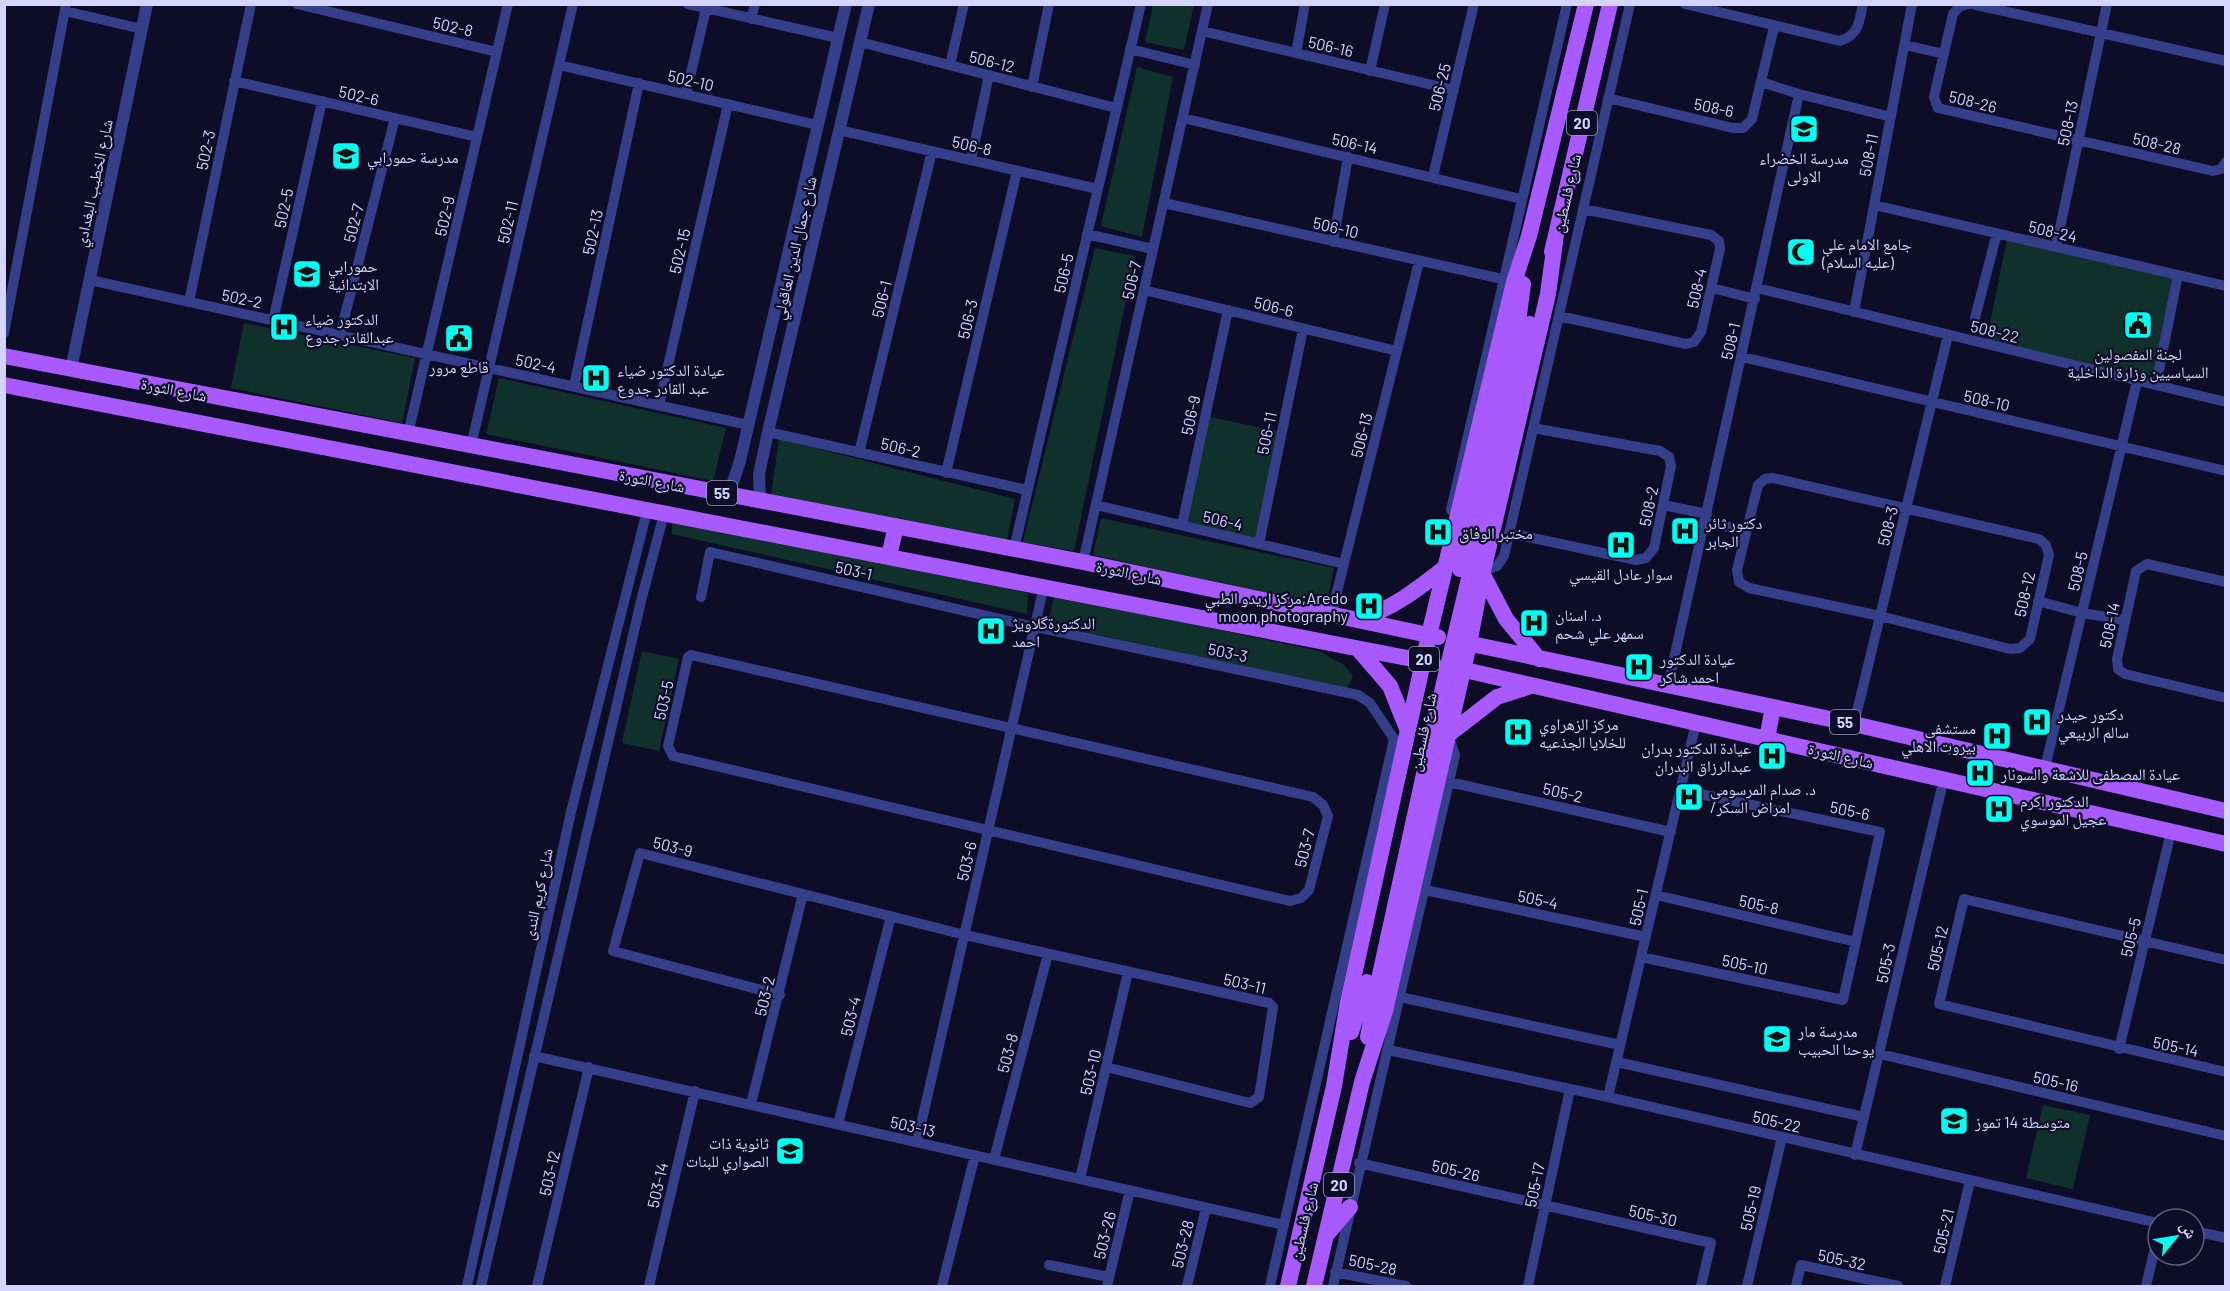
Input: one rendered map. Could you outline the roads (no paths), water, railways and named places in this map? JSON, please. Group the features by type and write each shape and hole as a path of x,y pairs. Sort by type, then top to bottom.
{"main road":[{"name":"شارع فلسطين","path":"1288,1287 1334,1086 1347,1002 1401,736 1428,662 1434,636 1442,571 1514,282 1529,236 1586,4"},
{"name":"شارع فلسطين","path":"1314,1287 1362,1082 1385,1011 1448,735 1460,669 1548,294 1555,242 1610,4"},
{"name":"شارع فلسطين","path":"1524,323 1529,236"},
{"name":"شارع فلسطين","path":"1362,1082 1372,983 1433,681 1524,323 1555,242"},
{"name":"شارع الثورة","path":"4,356 1083,562 1434,636"},
{"name":"شارع الثورة","path":"4,385 1428,662"},
{"path":"889,556 896,526"},
{"path":"1356,620 1377,614 1404,599 1442,571"},
{"path":"1483,572 1506,619 1539,659"},
{"name":"شارع الثورة","path":"1466,643 1854,724 2226,811"},
{"path":"1358,649 1390,686 1401,736"},
{"name":"شارع الثورة","path":"1460,669 2226,844"},
{"path":"1448,735 1497,697 1532,686"},
{"path":"1767,739 1773,707"},
{"name":"شارع فلسطين","path":"1334,1086 1372,983"},
{"path":"1327,1234 1350,1207"}],"street":[{"name":"شارع الخطيب البغدادي","path":"71,369 147,4"},
{"name":"502-3","path":"189,302 251,4"},
{"name":"502-8","path":"297,4 341,10 497,52"},
{"name":"502-9","path":"408,434 508,4"},
{"name":"502-11","path":"471,446 573,4"},
{"path":"688,4 838,38"},
{"path":"751,19 755,4"},
{"name":"شارع جمال الدين العاقولي","path":"729,494 740,461 846,4"},
{"name":"شارع جمال الدين العاقولي","path":"760,500 761,466 768,432 869,4"},
{"path":"950,65 964,4"},
{"path":"1032,87 1049,4"},
{"name":"506-5","path":"1014,549 1141,4"},
{"name":"506-7","path":"1083,562 1208,4"},
{"path":"1296,53 1305,4"},
{"path":"1370,71 1385,4"},
{"name":"506-25","path":"1433,176 1474,4"},
{"path":"1442,571 1502,279 1567,4"},
{"path":"1483,572 1500,563 1509,533 1630,4"},
{"path":"1685,4 1774,27 1840,40 1850,38 1858,29 1863,4"},
{"name":"508-11","path":"1854,312 1912,4"},
{"name":"508-26","path":"2078,141 1938,108 1934,97 1953,14 1959,6 1970,4 2101,33"},
{"name":"508-13","path":"2056,247 2107,4"},
{"path":"4,333 66,8 142,29"},
{"path":"686,94 706,9"},
{"name":"508-6","path":"1608,98 1733,128 1743,128 1752,119 1774,27"},
{"name":"506-16","path":"1202,32 1454,90"},
{"path":"2101,33 2226,61"},
{"name":"506-12","path":"860,42 1116,108"},
{"path":"1905,45 1944,54"},
{"path":"1130,49 1194,65"},
{"name":"502-10","path":"559,65 817,125"},
{"path":"971,160 989,75"},
{"name":"502-6","path":"234,81 477,138"},
{"path":"1761,82 1891,117"},
{"name":"502-13","path":"574,386 639,83"},
{"name":"508-1","path":"1668,686 1799,94"},
{"name":"502-5","path":"273,321 322,101"},
{"name":"502-15","path":"659,405 728,104"},
{"name":"502-7","path":"340,335 395,118"},
{"name":"506-14","path":"1183,118 1433,176 1521,199"},
{"name":"506-8","path":"839,130 1098,189"},
{"name":"508-28","path":"2078,141 2213,171 2221,169 2226,162"},
{"name":"506-1","path":"859,453 932,152"},
{"path":"1333,242 1348,157"},
{"name":"506-3","path":"946,473 1017,171"},
{"name":"506-10","path":"1164,203 1502,279"},
{"name":"508-24","path":"1874,205 2226,286"},
{"name":"508-4","path":"1558,316 1686,344 1694,342 1701,333 1712,288 1720,249 1719,241 1711,235 1583,209"},
{"path":"1976,318 1996,233"},
{"path":"1087,234 1153,249"},
{"name":"506-13","path":"1331,616 1419,262"},
{"path":"2156,385 2178,276"},
{"name":"502-2","path":"90,280 458,361"},
{"name":"508-22","path":"1712,288 1854,312 2226,402"},
{"name":"506-6","path":"1144,290 1397,351"},
{"name":"506-9","path":"1182,525 1228,310"},
{"name":"506-11","path":"1258,544 1304,329"},
{"name":"508-3","path":"1854,724 1948,335"},
{"name":"508-10","path":"1742,357 2226,471"},
{"name":"502-4","path":"458,361 748,425"},
{"name":"508-5","path":"2045,768 2137,381"},
{"name":"508-2","path":"1509,533 1636,560 1646,558 1654,548 1664,505 1671,466 1669,457 1660,451 1533,428"},
{"name":"506-2","path":"768,432 1027,490"},
{"path":"740,461 761,466"},
{"path":"1880,616 1749,588 1739,582 1737,570 1746,530 1758,485 1765,479 1773,478 1906,508"},
{"name":"506-4","path":"1096,505 1344,564"},
{"path":"1664,505 1746,530"},
{"name":"508-12","path":"1880,616 2010,649 2020,648 2030,639 2049,555 2046,545 2038,539 1906,508"},
{"name":"شارع كريم الندى","path":"467,1287 571,812 656,512"},
{"name":"شارع كريم الندى","path":"481,1287 642,597 656,512"},
{"name":"503-1","path":"701,597 710,552 1035,627"},
{"name":"508-14","path":"2226,582 2147,564 2141,566 2136,571 2117,659 2118,669 2125,674 2226,698"},
{"name":"503-6","path":"917,1142 1044,586"},
{"path":"2038,601 2082,613 2125,620"},
{"name":"503-3","path":"1035,627 1358,695 1370,703 1401,736"},
{"name":"503-5","path":"988,830 673,756 668,746 688,657 692,655 1011,730"},
{"name":"505-1","path":"1608,1097 1696,723"},
{"name":"503-7","path":"988,830 1290,901 1301,898 1309,890 1328,816 1323,804 1313,797 1011,730"},
{"path":"1333,1287 1359,1163 1401,997 1455,755 1448,735"},
{"path":"1270,1287 1401,736"},
{"name":"505-3","path":"1856,1155 1944,778"},
{"name":"505-2","path":"1449,782 1671,832"},
{"name":"505-6","path":"1681,790 1880,832 1843,1000"},
{"path":"571,812 591,818"},
{"name":"505-5","path":"2119,1049 2171,832"},
{"name":"503-9","path":"780,995 613,951 640,853 964,935"},
{"name":"505-4","path":"1425,890 1646,937"},
{"name":"503-2","path":"751,1104 780,995 803,894"},
{"name":"505-8","path":"1656,895 1856,942"},
{"name":"505-12","path":"2119,1049 1939,1004 1964,899 2144,942"},
{"name":"503-4","path":"838,1124 891,916"},
{"name":"503-11","path":"964,935 1269,1003 1274,1012 1259,1097 1250,1102 1106,1067"},
{"path":"2144,942 2226,960"},
{"name":"503-8","path":"994,1160 1048,954"},
{"name":"505-10","path":"1641,957 1843,1000"},
{"name":"503-10","path":"1080,1179 1128,972"},
{"path":"1401,997 1620,1045"},
{"name":"505-14","path":"2119,1049 2226,1072"},
{"name":"505-22","path":"1388,1050 1608,1097 2146,1220"},
{"name":"505-16","path":"1880,1054 2226,1136"},
{"name":"503-13","path":"534,1056 1284,1226"},
{"name":"505-22","path":"1617,1062 1864,1117"},
{"name":"503-12","path":"537,1287 589,1067"},
{"name":"505-17","path":"1528,1287 1570,1089"},
{"name":"503-14","path":"649,1287 695,1091"},
{"name":"505-19","path":"1747,1287 1782,1137"},
{"path":"942,1287 975,1155"},
{"name":"505-26","path":"1359,1163 1545,1206"},
{"name":"505-21","path":"1946,1287 1970,1181"},
{"name":"503-26","path":"1108,1282 1130,1190"},
{"name":"505-30","path":"1545,1206 1711,1243 1701,1287"},
{"name":"503-28","path":"1187,1287 1206,1208"},
{"path":"2206,1234 2226,1238"},
{"path":"1049,1265 1108,1282"},
{"name":"505-32","path":"1796,1287 1801,1265 1898,1287"},
{"path":"2146,1287 2151,1267"},
{"name":"505-28","path":"1335,1272 1406,1287"}],"place":[{"name":"مدرسة الخضراء الاولى","path":"1804,129"},
{"name":"مدرسة حمورابي","path":"346,156"},
{"name":"جامع الامام علي (عليه السلام)","path":"1801,252"},
{"name":"حمورابي الابتدائية","path":"307,274"},
{"name":"لجنة المفصولين السياسيين وزارة الداخلية","path":"2138,325"},
{"name":"الدكتور ضياء عبدالقادر جدوع","path":"284,327"},
{"name":"قاطع مرور","path":"459,338"},
{"name":"عيادة الدكتور ضياء عبد القادر جدوع","path":"596,378"},
{"name":"دكتور ثائر الجابر","path":"1685,531"},
{"name":"مختبر الوفاق","path":"1438,532"},
{"name":"سوار عادل القيسي","path":"1621,545"},
{"name":"مركز اريدو الطبي;Aredo moon photography","path":"1369,606"},
{"name":"د. اسنان سمهر علي شحم","path":"1534,623"},
{"name":"الدكتورةگلاويژ احمد","path":"991,631"},
{"name":"عيادة الدكتور احمد شاكر","path":"1639,667"},
{"name":"دكتور حيدر سالم الربيعي","path":"2037,722"},
{"name":"مركز الزهراوي للخلايا الجذعيه","path":"1518,732"},
{"name":"مستشفى بيروت الاهلي","path":"1997,736"},
{"name":"عيادة الدكتور بدران عبدالرزاق البدران","path":"1772,756"},
{"name":"عيادة المصطفى للاشعة والسونار","path":"1980,773"},
{"name":"د. صدام المرسومي /امراض السكر","path":"1689,797"},
{"name":"الدكتور اكرم عجيل الموسوي","path":"1999,809"},
{"name":"مدرسة مار يوحنا الحبيب","path":"1777,1039"},
{"name":"متوسطة 14 تموز","path":"1954,1121"},
{"name":"ثانوية ذات الصواري للبنات","path":"790,1151"}]}
